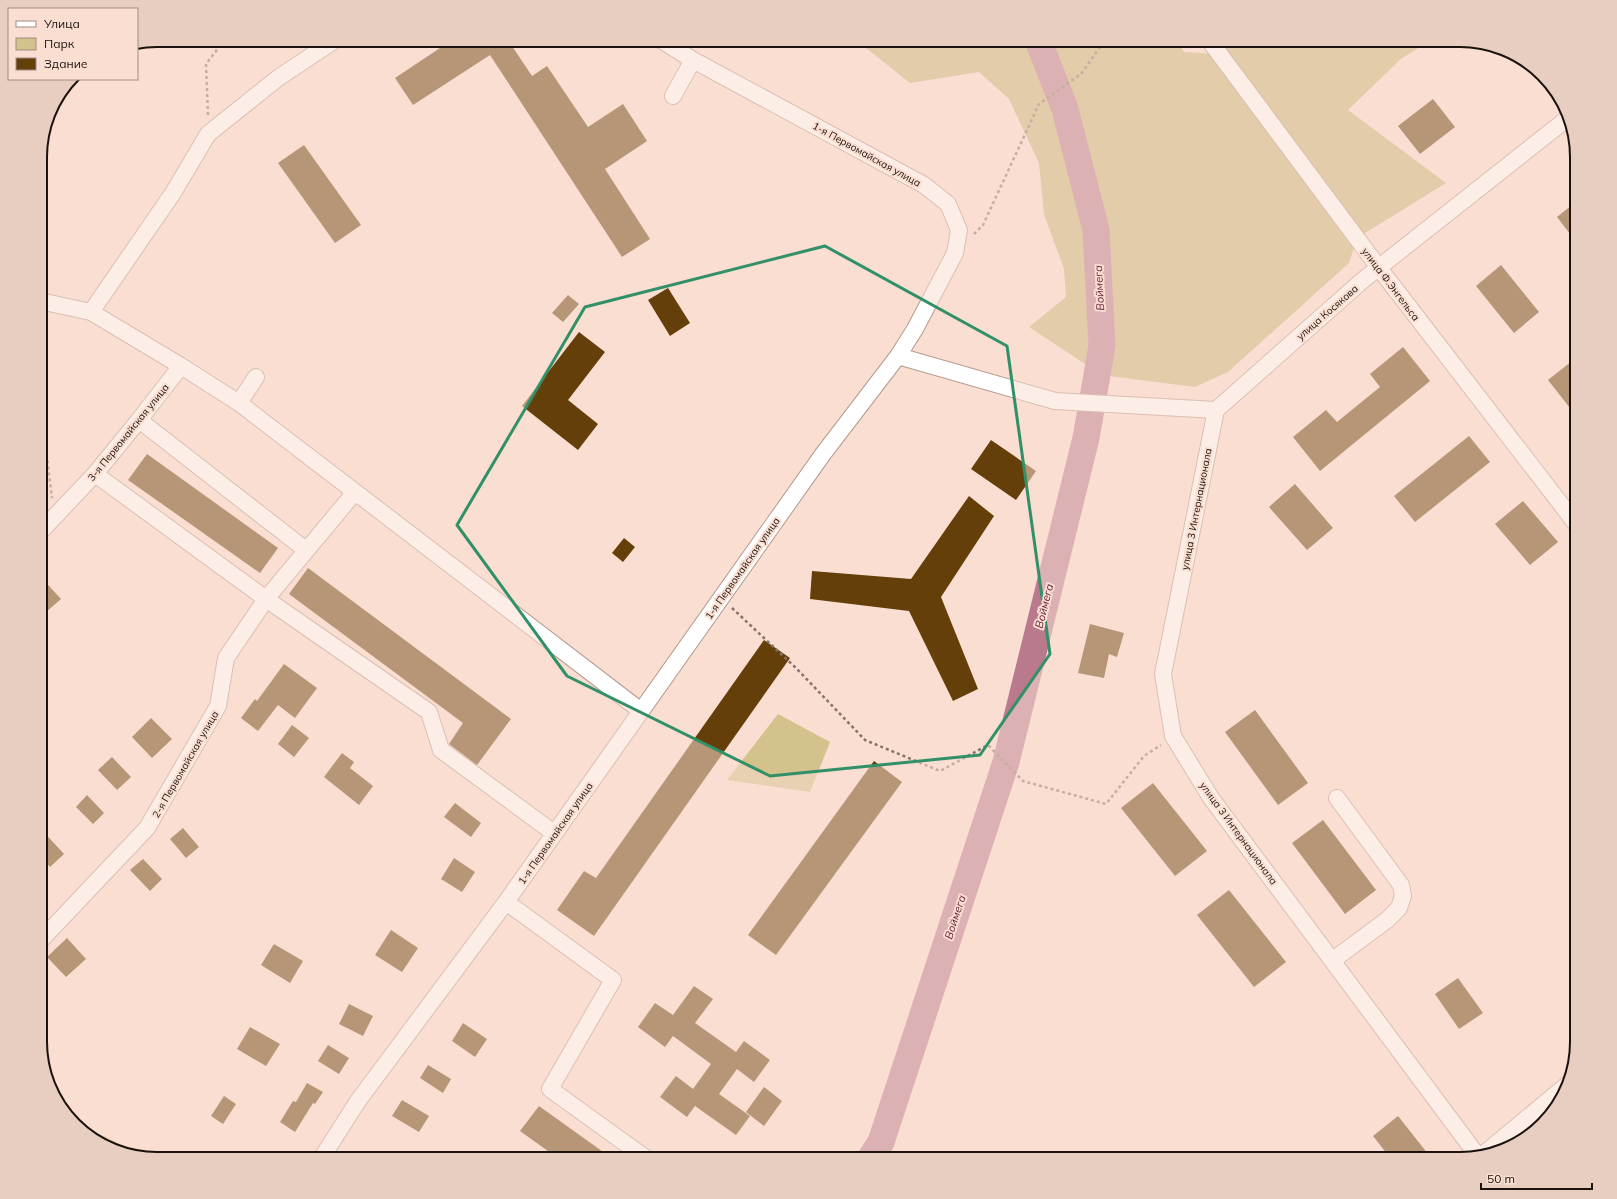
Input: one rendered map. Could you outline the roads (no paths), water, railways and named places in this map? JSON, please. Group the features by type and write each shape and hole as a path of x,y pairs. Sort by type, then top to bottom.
{"street":[{"path":"91,312 173,192 208,134 278,78 324,47"},
{"name":"1-я Первомайская улица","path":"325,1152 358,1101 506,902 554,832 823,454 898,356 955,253 960,230 948,204 924,185 673,47"},
{"name":"улица Ф.Энгельса","path":"1214,47 1378,268 1570,517"},
{"path":"673,96 694,60"},
{"name":"улица Косякова","path":"1216,410 1378,268 1564,121"},
{"path":"47,303 91,312 239,403 641,711"},
{"path":"898,356 1055,401 1216,410"},
{"name":"3-я Первомайская улица","path":"47,524 95,474 181,366"},
{"path":"239,403 256,377"},
{"name":"улица 3 Интернационала","path":"1216,410 1163,674 1173,736 1211,798 1475,1151"},
{"path":"139,420 306,550"},
{"path":"95,474 266,598 429,712 441,750 554,832"},
{"name":"2-я Первомайская улица","path":"47,934 147,828 218,706 226,658 266,598 355,492"},
{"path":"1333,960 1387,920 1399,908 1403,896 1401,885 1337,798"},
{"path":"506,902 613,980 550,1089 637,1152"},
{"path":"1493,1147 1557,1093"}],"waterway":[{"name":"Воймега","path":"875,1152 881,1142 1006,762 1086,438 1102,346 1096,230 1065,109 1041,47"}]}
